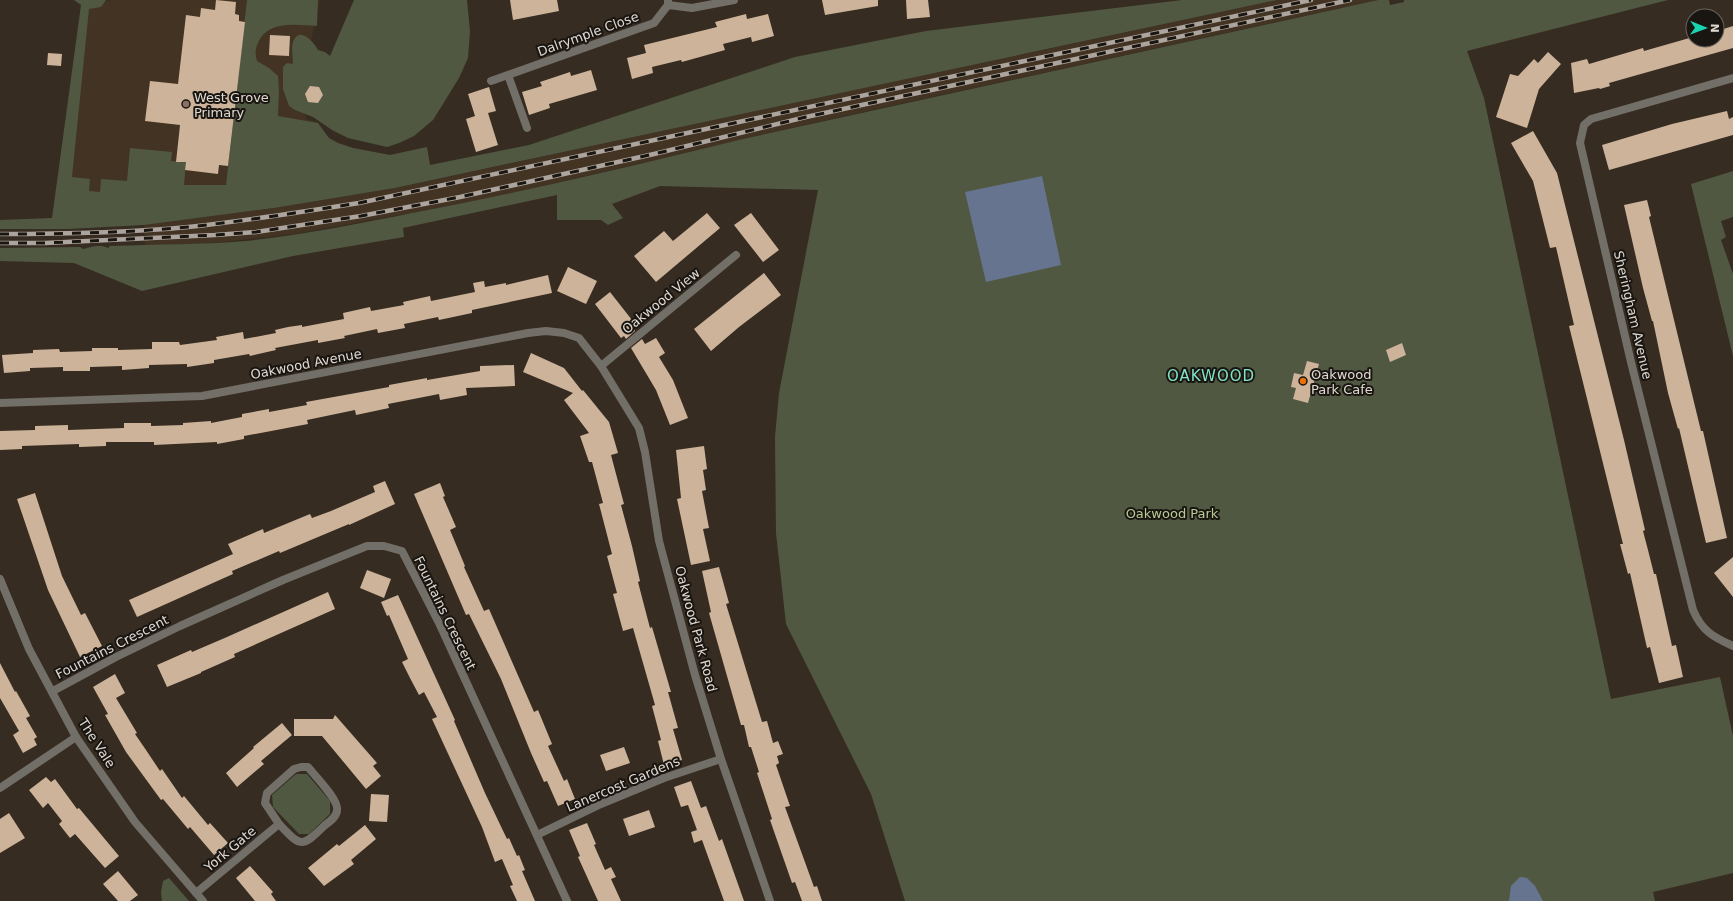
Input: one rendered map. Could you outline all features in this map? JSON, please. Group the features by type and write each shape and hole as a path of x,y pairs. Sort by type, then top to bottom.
{"street":[{"name":"Dalrymple Close","path":"491,81 654,22 668,2 692,8 734,0"},
{"path":"508,74 527,128"},
{"name":"Sheringham Avenue","path":"1733,78 1591,119 1584,125 1580,143 1693,610 1699,623 1709,634 1733,647"},
{"name":"Oakwood View","path":"601,366 736,255"},
{"name":"Oakwood Avenue","path":"0,403 202,396 504,337 546,331 564,333 579,338 601,366"},
{"name":"Oakwood Park Road","path":"601,366 639,428 645,452 659,540 695,675 721,759 770,901"},
{"name":"Fountains Crescent","path":"53,691 144,643 276,583 368,546 384,546 402,551 440,626 567,901"},
{"name":"The Vale","path":"0,579 30,649 76,737 134,822 203,901"},
{"path":"0,788 76,737"},
{"name":"Lanercost Gardens","path":"537,835 601,804 664,778 721,759"},
{"path":"301,767 308,768 335,800 338,809 335,816 309,841 302,842 295,840 279,824 264,803 267,793 294,769 301,767"},
{"name":"York Gate","path":"196,893 279,824"}],"shaded area":[{"name":"West Grove Primary","path":"112,0 320,0 301,87 306,119 318,123 328,138 353,148 390,155 427,147 349,177 56,196 81,5"},
{"path":"1277,0 1378,0 822,121 483,200 295,234 205,244 145,245 144,225 274,208 395,188"}],"green space":[{"path":"74,0 106,0 101,7 89,9 72,177 90,179 89,191 100,192 101,179 127,181 130,148 172,152 171,161 186,162 184,185 226,185 247,0 318,0 317,26 292,25 276,27 268,30 257,45 257,61 269,68 278,76 278,116 318,123 329,138 353,148 390,155 427,147 430,165 529,145 795,57 926,31 1182,0 1277,0 395,188 274,208 144,225 68,229 0,229 0,220 52,218 81,5"},
{"path":"354,0 467,0 470,31 468,58 459,78 433,120 414,136 387,147 348,138 332,130 313,117 295,110 289,106 283,89 283,67 287,63 293,64 292,47 296,37 302,35 310,39 318,50 325,52 330,56"},
{"name":"Oakwood Park","path":"1378,0 1389,0 1390,5 1404,2 1404,0 1668,0 1467,51 1484,98 1611,699 1720,677 1733,736 1733,873 1653,892 1655,901 905,901 871,794 786,624 776,533 775,437 779,393 818,190 660,186 612,204 623,218 608,225 601,220 557,220 557,195 403,228 404,237 293,256 142,291 74,263 0,261 0,248 80,247 83,249 98,246 108,248 110,246 246,241 288,236 350,225 537,187 743,139"},
{"path":"1733,171 1733,217 1721,221 1726,237 1721,240 1733,274 1733,356 1691,184"},
{"path":"296,774 307,774 330,801 330,814 309,834 299,834 273,807 272,795"},
{"path":"169,878 189,901 162,901 161,892 163,881"}],"water":[{"path":"1042,176 1061,265 986,282 965,192"},
{"path":"1520,877 1527,878 1535,886 1543,901 1509,901 1511,886"}],"building":[{"path":"216,0 236,2 235,14 239,15 239,21 245,22 228,166 219,165 218,174 185,170 186,162 176,162 180,125 145,121 150,81 178,84 186,15 200,17 201,8 215,10"},
{"path":"510,0 557,0 559,11 513,20"},
{"path":"822,0 878,0 878,6 825,15"},
{"path":"906,0 928,0 930,17 907,19"},
{"path":"746,14 747,19 768,14 774,36 752,42 751,37 723,44 725,50 682,62 681,60 652,67 653,73 632,79 627,58 646,53 644,45 717,27 715,22"},
{"path":"1733,26 1733,48 1609,83 1610,86 1600,89 1574,93 1571,63 1587,59 1589,64 1643,48 1644,51 1685,39 1685,48 1725,48 1725,28"},
{"path":"270,35 290,36 289,56 269,55"},
{"path":"1548,52 1561,64 1539,89 1527,128 1496,117 1510,74 1518,76 1534,59 1538,63"},
{"path":"48,53 62,54 61,66 47,65"},
{"path":"591,70 597,90 549,104 550,108 529,115 522,92 542,86 540,82 570,72 571,76"},
{"path":"310,86 319,87 323,95 318,103 308,102 305,94"},
{"path":"489,87 496,111 488,113 498,145 476,152 466,119 475,116 468,94"},
{"path":"1727,111 1729,119 1733,117 1733,135 1609,170 1602,145 1672,124"},
{"path":"1533,131 1557,173 1624,440 1645,530 1643,531 1654,574 1656,574 1672,646 1676,645 1683,677 1659,683 1650,647 1647,648 1630,573 1628,574 1620,544 1623,544 1569,326 1574,325 1556,247 1550,248 1533,181 1511,143"},
{"path":"1647,200 1651,216 1649,217 1701,431 1703,431 1727,538 1706,543 1679,428 1678,429 1668,393 1653,321 1643,288 1624,205"},
{"path":"707,213 720,228 656,282 634,256 664,231 673,241"},
{"path":"751,213 779,250 763,262 734,225"},
{"path":"568,267 597,281 586,304 557,291"},
{"path":"764,273 781,295 739,327 711,351 694,329"},
{"path":"548,275 552,293 472,310 472,313 439,320 438,317 404,324 405,328 378,333 377,329 344,336 345,338 318,343 318,340 275,348 276,350 250,356 249,354 214,360 214,363 187,367 187,364 149,365 149,368 122,370 122,366 90,367 90,371 63,371 63,367 30,368 30,371 4,373 2,355 33,353 33,350 59,349 60,352 92,351 92,348 118,348 118,350 152,349 152,342 179,342 180,345 217,340 216,337 243,332 244,339 276,333 275,330 288,327 302,325 302,327 344,319 343,313 370,307 371,311 404,305 403,302 430,296 431,301 475,292 473,283 484,281 485,287 506,283 506,285"},
{"path":"610,292 632,320 629,323 635,331 626,339 624,336 621,338 595,304"},
{"path":"656,338 665,353 659,357 673,380 688,418 670,425 656,390 631,348 642,339 645,344"},
{"path":"1402,343 1406,355 1390,362 1386,350"},
{"path":"531,353 564,368 609,422 618,453 611,455 624,504 621,505 632,546 640,581 638,582 650,628 652,627 671,692 668,692 678,728 673,729 682,760 664,765 658,741 661,740 652,706 655,705 633,628 623,631 613,594 617,593 607,556 612,554 599,504 603,503 592,462 589,462 580,436 589,433 564,400 573,393 523,372"},
{"name":"Oakwood Park Cafe","path":"1307,361 1319,364 1308,403 1293,399 1296,388 1291,387 1294,373 1303,375"},
{"path":"514,365 515,386 466,388 467,395 440,400 439,394 388,404 389,408 356,415 355,410 307,420 308,424 244,436 244,439 217,444 217,442 154,445 154,442 106,442 106,446 79,447 79,444 22,446 22,449 0,450 0,431 35,430 35,426 68,425 68,430 124,428 124,423 151,423 151,426 183,425 183,423 211,421 211,423 242,417 242,414 269,409 269,412 307,405 306,402 389,387 389,385 480,371 480,366"},
{"path":"704,446 707,469 703,470 706,490 702,491 709,528 703,529 710,561 691,565 677,499 681,498 676,450"},
{"path":"385,481 395,504 349,525 280,553 279,551 232,571 233,574 137,617 129,600 233,554 228,544 263,529 264,533 310,514 312,518 331,511 375,492 373,486"},
{"path":"440,483 445,496 443,497 456,527 450,530 465,566 464,567 484,611 489,609 534,712 538,710 552,744 548,746 564,781 567,779 575,799 558,806 547,781 544,782 501,679 469,614 466,615 414,494"},
{"path":"35,493 62,576 81,615 85,613 102,646 80,657 48,590 17,499"},
{"path":"1733,557 1733,597 1714,573"},
{"path":"719,567 729,603 726,604 762,722 767,721 773,743 778,741 783,754 777,756 779,763 776,765 790,806 785,807 814,887 817,886 822,901 802,901 795,882 792,883 770,820 772,819 757,773 759,772 751,747 749,747 744,725 741,725 709,613 711,612 702,571"},
{"path":"367,570 391,579 384,598 360,588"},
{"path":"328,592 335,609 234,654 235,657 167,687 157,665 191,650 192,652"},
{"path":"398,595 455,720 454,721 485,793 507,839 509,838 517,856 519,855 525,870 522,871 535,901 517,901 510,886 513,885 502,859 495,862 482,827 432,719 437,717 424,692 419,695 402,662 408,659 389,615 387,616 381,602"},
{"path":"0,663 15,692 16,691 30,716 26,718 37,737 34,739 37,745 23,753 13,735 19,731 0,698"},
{"path":"115,674 125,693 116,698 137,733 135,734 160,771 162,769 182,798 184,796 208,825 210,823 228,843 214,855 190,827 188,829 163,799 161,800 126,752 105,715 108,714 93,687"},
{"path":"335,715 377,763 373,766 381,776 366,789 322,736 294,736 294,719 333,719"},
{"path":"282,723 292,735 261,761 264,764 237,787 226,773 254,748 253,747"},
{"path":"624,747 630,763 606,771 600,755"},
{"path":"46,777 51,782 55,779 77,809 79,808 119,856 105,868 75,834 70,838 59,824 62,821 48,803 43,808 29,790"},
{"path":"691,781 701,808 706,806 719,841 722,839 744,901 724,901 702,840 694,843 691,832 697,830 688,805 681,807 674,787"},
{"path":"371,794 389,795 387,822 369,821"},
{"path":"649,810 655,827 629,836 623,819"},
{"path":"9,813 25,838 0,853 0,819"},
{"path":"587,823 596,844 594,845 605,870 611,867 616,877 611,879 621,901 598,901 578,857 580,856 569,830"},
{"path":"365,825 376,839 351,860 354,864 324,886 308,868 337,844 339,846"},
{"path":"250,866 273,892 271,894 276,901 255,901 236,878"},
{"path":"118,871 138,895 130,901 118,901 103,884"}],"railway":[{"path":"0,234 94,233 188,227 359,203 1311,0"},
{"path":"0,243 45,243 256,232 361,216 460,197 654,154 806,117 1350,0"}],"place":[{"name":"West Grove Primary","path":"186,104"},
{"name":"Oakwood Park Cafe","path":"1303,381"}],"district":[{"name":"OAKWOOD","path":"1211,376"}]}
